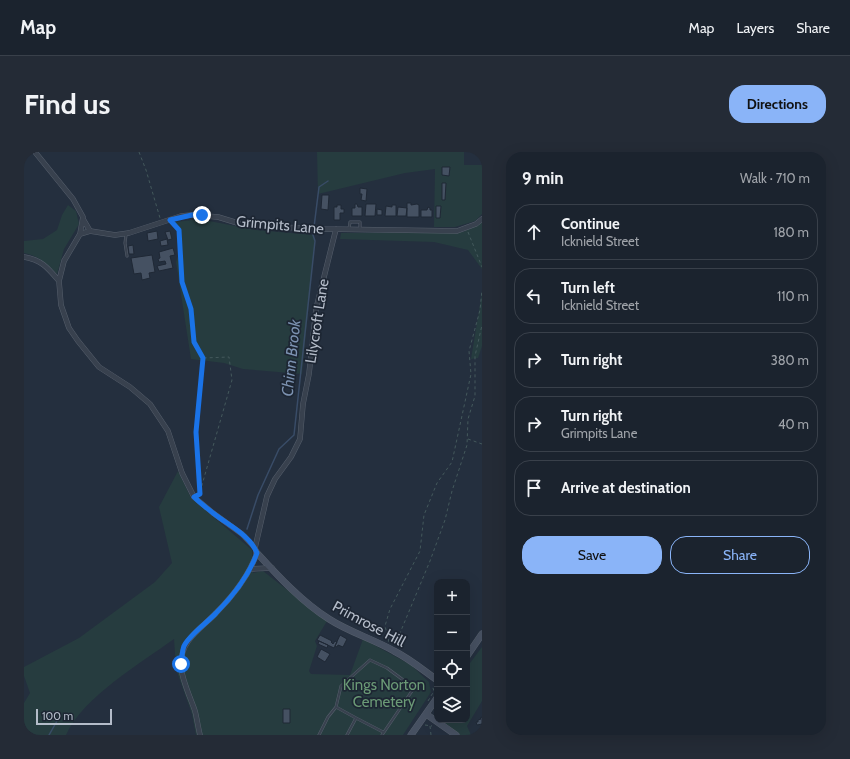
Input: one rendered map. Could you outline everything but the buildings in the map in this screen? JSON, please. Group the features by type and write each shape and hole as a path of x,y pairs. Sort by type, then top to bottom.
{"street":[{"path":"35,152 73,199 90,231"},
{"name":"Grimpits Lane","path":"80,234 90,231 115,235 126,234 170,220 192,215 218,217 241,224 336,230 457,231 476,224 482,219"},
{"path":"83,218 80,234 64,262 59,281 61,305 69,328 100,367 130,387 150,404 168,431 182,474 194,497 242,534 256,550"},
{"name":"Lilycroft Lane","path":"200,735 196,714 183,675 181,664 184,646 195,633 217,613 251,568 267,496 275,479 291,457 300,439 303,404 309,374 316,309 336,230"},
{"path":"24,257 35,259 42,263 59,281"},
{"name":"Primrose Hill","path":"256,550 272,568 314,608 329,619 395,651 434,678"},
{"path":"251,568 272,568"},
{"path":"470,652 482,634"},
{"path":"411,735 434,702"},
{"path":"426,714 456,735"}],"lane":[{"path":"349,229 351,221 360,222 360,229"},
{"path":"126,234 126,256"},
{"path":"319,735 328,717 336,707 341,686 370,660 388,668 414,688 383,734 336,707"},
{"path":"347,735 356,718"}],"path":[{"path":"139,152 146,170 161,223"},
{"path":"170,220 179,230 182,282 191,309 194,342 203,358 196,432 200,494"},
{"path":"467,228 482,266"},
{"path":"388,638 385,626 390,609 420,552 424,515 437,483 452,462 471,374 469,351 480,310 482,290"},
{"path":"395,640 400,633 435,548 445,520 452,491 468,445 468,419 475,396 475,356 482,325"},
{"path":"194,497 200,494 232,380 229,357 203,358"},
{"path":"468,439 482,444"},
{"path":"425,705 434,691 432,685 434,682"},
{"path":"419,723 430,726 435,725"},
{"path":"430,726 431,735"}],"green space":[{"path":"317,152 464,152 464,165 482,165 482,214 475,221 455,227 434,227 435,169 405,173 318,194"},
{"path":"68,205 76,211 79,224 64,249 57,274 38,258 24,253 24,241 43,239 57,230 62,215"},
{"path":"199,219 256,230 313,235 315,241 302,374 243,369 224,363 191,359 176,262 179,253 178,241 180,238 178,231 169,223"},
{"path":"482,222 482,269 468,250 434,242 340,239 341,233 463,232"},
{"path":"482,293 482,346 478,358 471,359"},
{"name":"Kings Norton Cemetery","path":"178,471 191,498 252,550 253,573 263,571 327,621 315,641 317,646 309,671 311,674 350,675 363,639 411,665 429,682 431,692 403,735 196,735 192,714 176,669 174,639 99,694 85,707 74,721 66,735 24,735 24,703 30,693 24,676 24,667 79,638 155,582 172,563 159,507"},
{"path":"482,647 482,701 470,721 470,687 470,663"},
{"path":"445,723 469,723 467,726 471,735 460,735"}],"waterway":[{"name":"Chinn Brook","path":"247,529 258,495 279,449 294,435 315,241 313,235 319,187 328,181"},
{"name":"Chinn Brook","path":"45,714 57,721 49,735"}],"route":[{"path":"181,664 184,646 195,633 217,613 242,582 251,568 257,553 255,548 242,534 194,497 200,494 196,432 203,358 194,342 191,309 182,282 179,230 170,220 181,216 202,215"}]}
